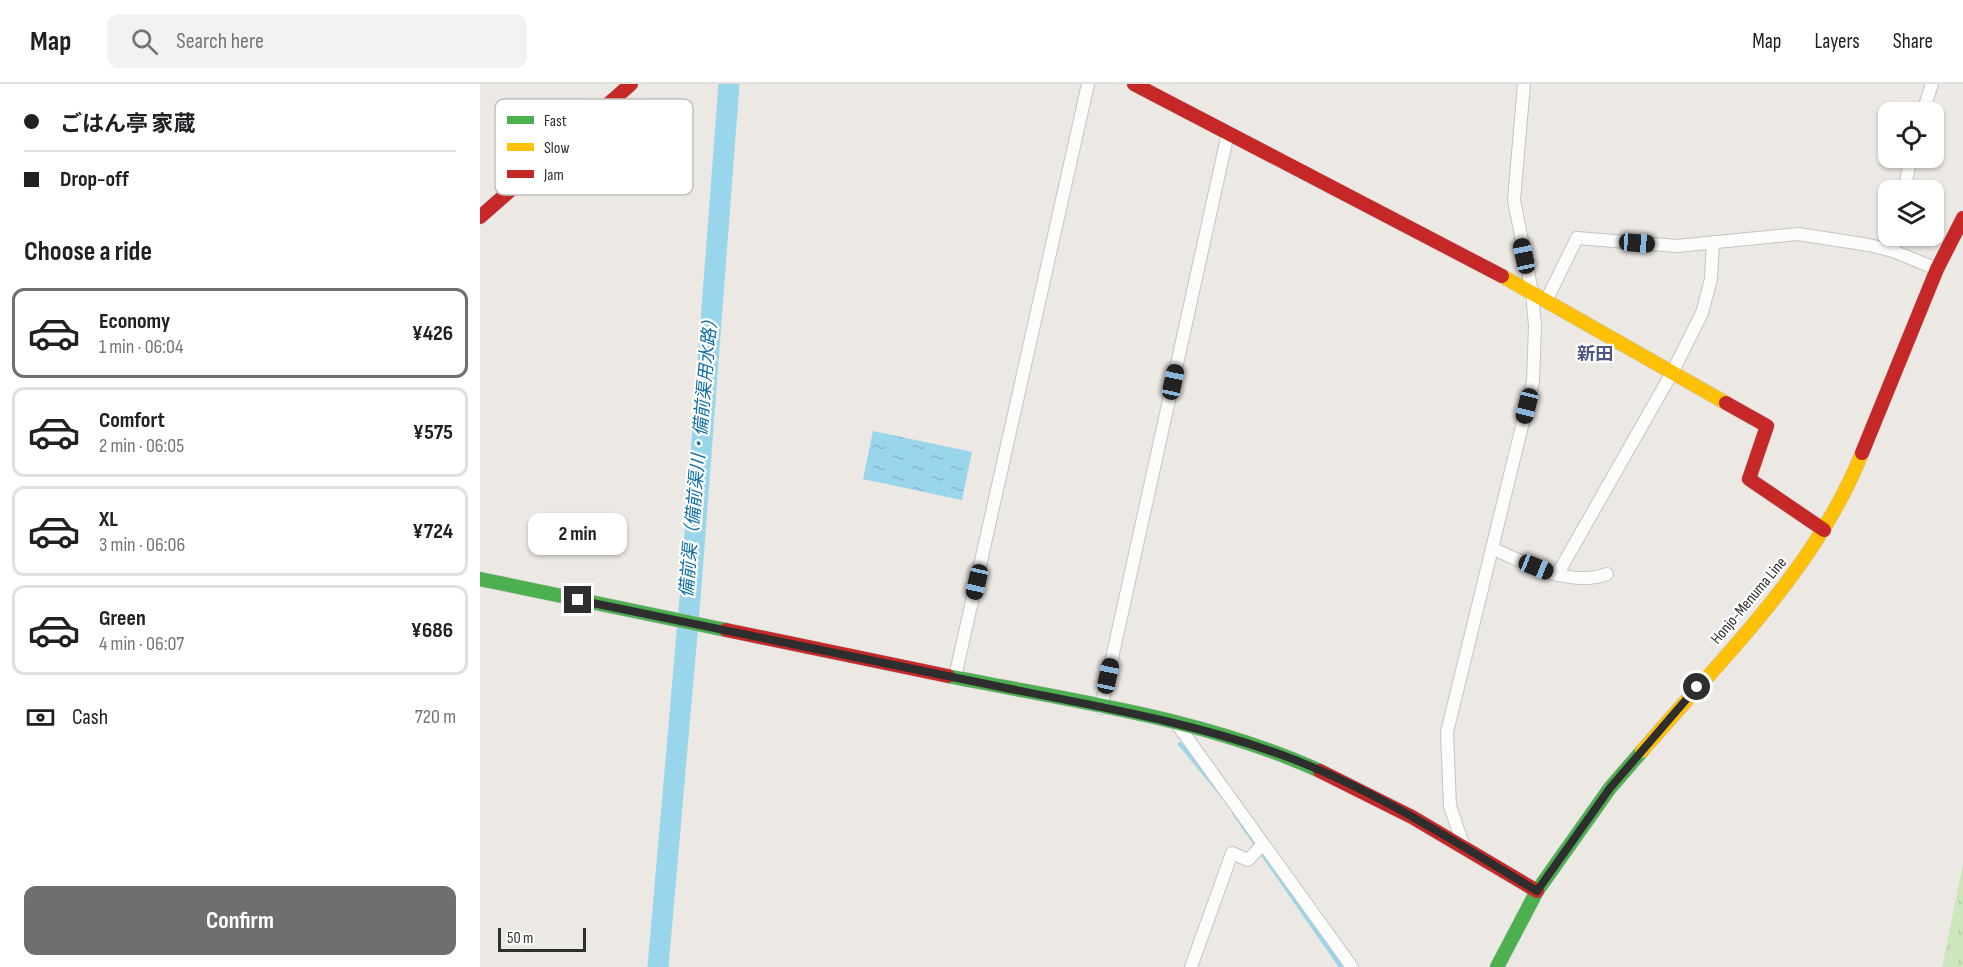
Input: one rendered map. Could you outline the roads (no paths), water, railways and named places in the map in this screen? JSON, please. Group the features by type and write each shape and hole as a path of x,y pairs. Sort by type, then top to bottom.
{"main road":[{"path":"614,99 631,84"},
{"path":"1134,84 1532,292 1767,426 1749,479 1824,530"},
{"path":"480,217 505,195"},
{"name":"Honjo-Menuma Line","path":"1497,967 1537,891 1610,788 1784,586 1824,530 1854,474 1937,269 1963,218"},
{"path":"480,579 1177,724 1283,755 1401,812 1537,891"}],"street":[{"path":"955,677 1088,84"},
{"path":"1464,847 1450,806 1447,732 1533,381 1535,326 1532,292 1514,200 1524,84"},
{"path":"1926,102 1932,84"},
{"path":"1101,708 1228,133"},
{"path":"1546,301 1577,238 1677,246 1798,234 1893,251 1937,269"},
{"path":"1557,575 1673,371 1701,314 1711,279 1713,242"},
{"path":"1893,246 1893,251"},
{"path":"1493,549 1557,575 1596,578 1607,574"},
{"path":"1177,724 1352,967"},
{"path":"1191,967 1232,853 1248,860 1263,844"}],"water":[{"path":"873,431 972,452 962,500 863,479"}],"waterway":[{"name":"備前渠（備前渠川・備前渠用水路）","path":"658,967 690,599 729,84"},
{"path":"1180,744 1221,794"},
{"path":"1234,813 1341,967"}],"district":[{"name":"新田","path":"1595,354"}]}
